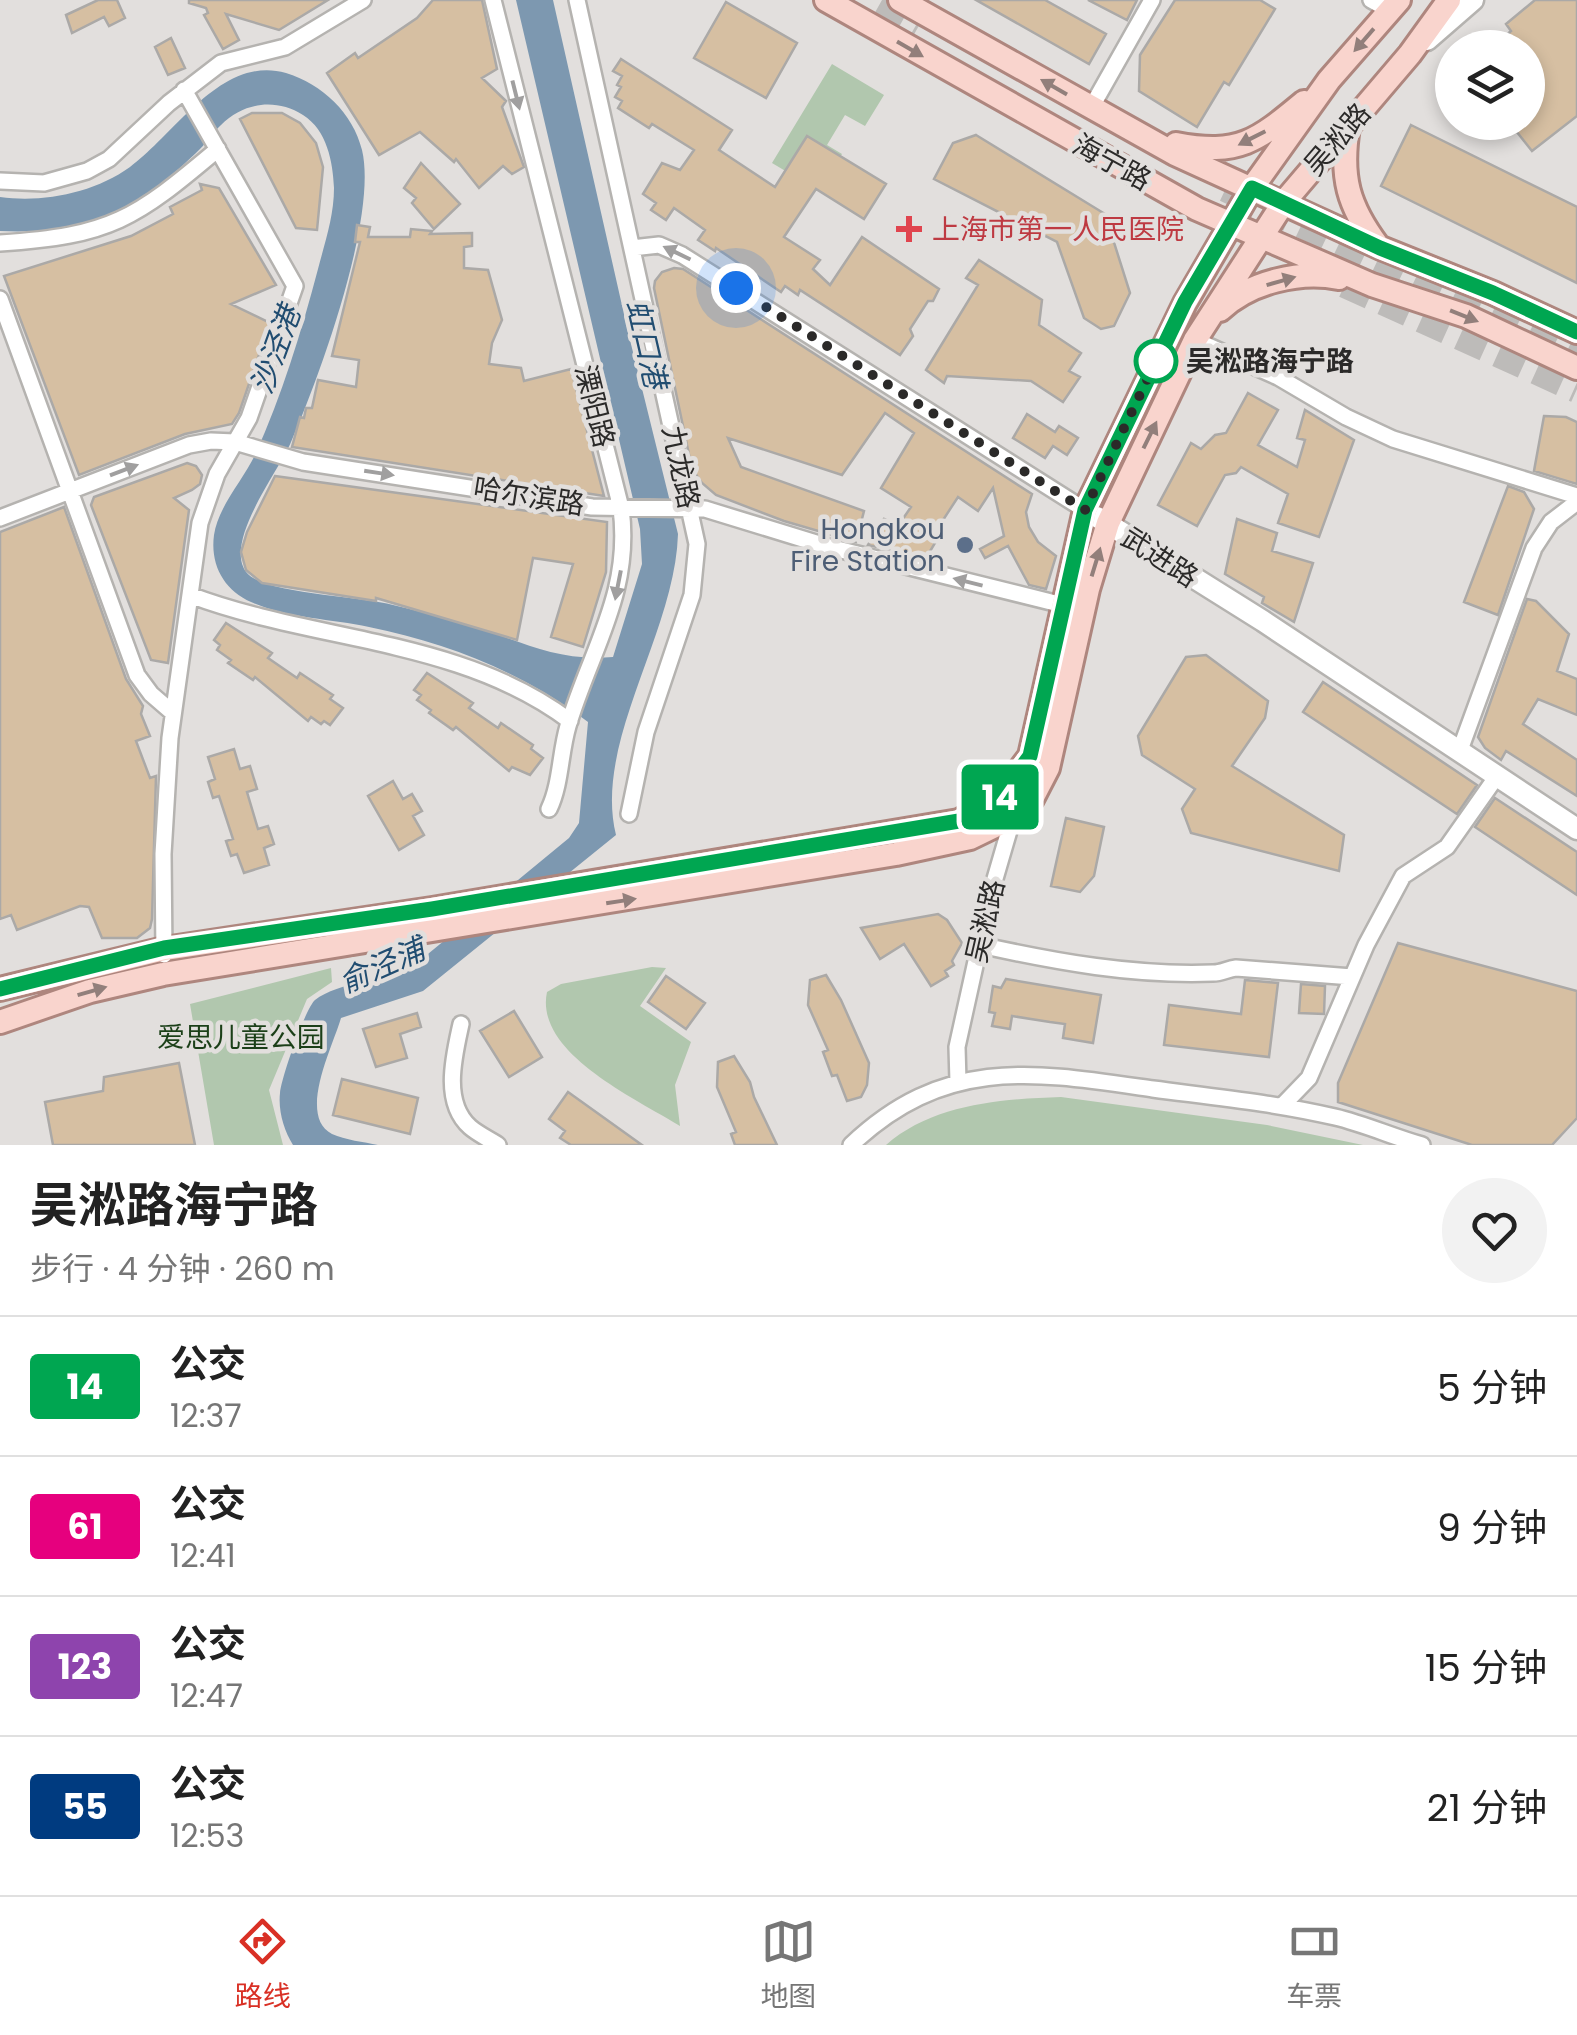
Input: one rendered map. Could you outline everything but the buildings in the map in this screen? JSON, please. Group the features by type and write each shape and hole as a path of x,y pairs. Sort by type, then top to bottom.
{"main road":[{"name":"海宁路","path":"826,0 1020,112 1230,225 1372,284 1466,316 1577,368"},
{"name":"海宁路","path":"900,0 1175,154 1577,332"},
{"path":"1410,54 1450,0"},
{"name":"吴淞路","path":"1005,809 1030,756 1085,510 1185,302 1230,225 1252,188 1386,3"},
{"name":"吴淞路","path":"1005,809 1032,799 1048,768 1085,600 1108,523 1199,333 1284,202 1410,54"},
{"path":"1139,135 1200,149 1238,146 1277,124 1329,80"},
{"path":"1348,126 1342,164 1356,216 1380,248"},
{"path":"1199,333 1225,305 1243,293 1286,278 1321,274 1372,284"},
{"path":"0,989 164,948 490,899 959,821 1005,809"},
{"path":"0,1022 90,991 162,974 914,850 970,838 1005,809"}],"street":[{"path":"0,180 44,183 87,171 109,159 188,96 221,63 285,47 363,0"},
{"name":"溧阳路","path":"493,0 626,508 618,590 572,716 549,809"},
{"name":"九龙路","path":"576,0 632,248 682,508 697,544 692,596 646,732 629,814"},
{"path":"1091,108 1152,0"},
{"name":"吴淞路","path":"1410,54 1473,0"},
{"path":"162,974 163,854 173,713 203,509 217,474 243,445 295,286 188,96"},
{"path":"0,243 78,235 121,221 153,202 214,142"},
{"name":"武进路","path":"632,248 660,245 682,254 1108,523 1577,829"},
{"path":"0,299 137,675 173,713"},
{"path":"1199,333 1380,434 1577,499"},
{"name":"哈尔滨路","path":"0,518 190,445 211,441 243,445 283,457 592,507 721,512 845,552 1063,605"},
{"path":"1460,750 1539,537 1577,499"},
{"path":"190,596 283,623 451,662 572,716"},
{"path":"1282,1106 1310,1078 1352,977 1404,876 1447,847 1497,776"},
{"name":"吴淞路","path":"958,1082 957,1048 1005,809"},
{"path":"980,945 1122,970 1218,973 1236,968 1352,977"},
{"path":"461,1024 452,1065 454,1096 467,1125 498,1145"},
{"path":"851,1145 904,1105 958,1082 1015,1074 1050,1074 1282,1106 1336,1117 1422,1145"}],"green space":[{"path":"832,64 884,95 865,126 845,115 827,145 842,154 819,191 772,163"},
{"path":"652,967 666,968 640,1006 691,1042 675,1085 680,1126 592,1072 556,1035 547,1014 547,992 561,984"},
{"name":"爱思儿童公园","path":"331,968 332,982 307,999 269,1090 283,1145 214,1145 190,1004"},
{"path":"1061,1097 1267,1125 1363,1145 886,1145 925,1120 946,1112 992,1102"}],"water":[{"path":"516,0 553,0 678,534 674,572 616,763 612,799 616,835 423,991 341,1018 320,1080 318,1112 322,1125 332,1134 378,1145 293,1145 282,1120 280,1093 294,1045 315,1000 417,963 569,838 579,823 588,722 538,689 484,662 398,634 265,607 241,597 221,575 213,546 216,525 255,455 274,410 305,317 331,219 334,188 330,157 311,121 282,106 260,105 240,111 148,194 116,213 84,224 51,230 0,231 0,197 68,194 101,184 147,153 200,101 241,75 263,70 286,73 323,92 343,112 358,137 365,179 362,215 343,297 316,379 291,442 247,526 241,560 247,573 273,586 430,614 555,653 613,657 642,564 640,529"}],"tunnel":[{"path":"882,0 921,22"},
{"path":"1226,188 1577,355"},
{"path":"1345,284 1577,389"}],"bus line":[{"name":"14","path":"0,989 164,948 432,909 959,821 997,800 1030,756 1085,510 1185,302 1252,188 1380,248 1577,332"}],"place":[{"name":"上海市第一人民医院","path":"909,229"},
{"name":"吴淞路海宁路","path":"1156,361"},
{"name":"Hongkou Fire Station","path":"965,545"}],"route":[{"path":"736,288 1085,510 1156,361"}],"water label":[{"name":"虹口港","path":"646,344"},
{"name":"沙泾港","path":"276,350"},
{"name":"俞泾浦","path":"382,966"}]}
